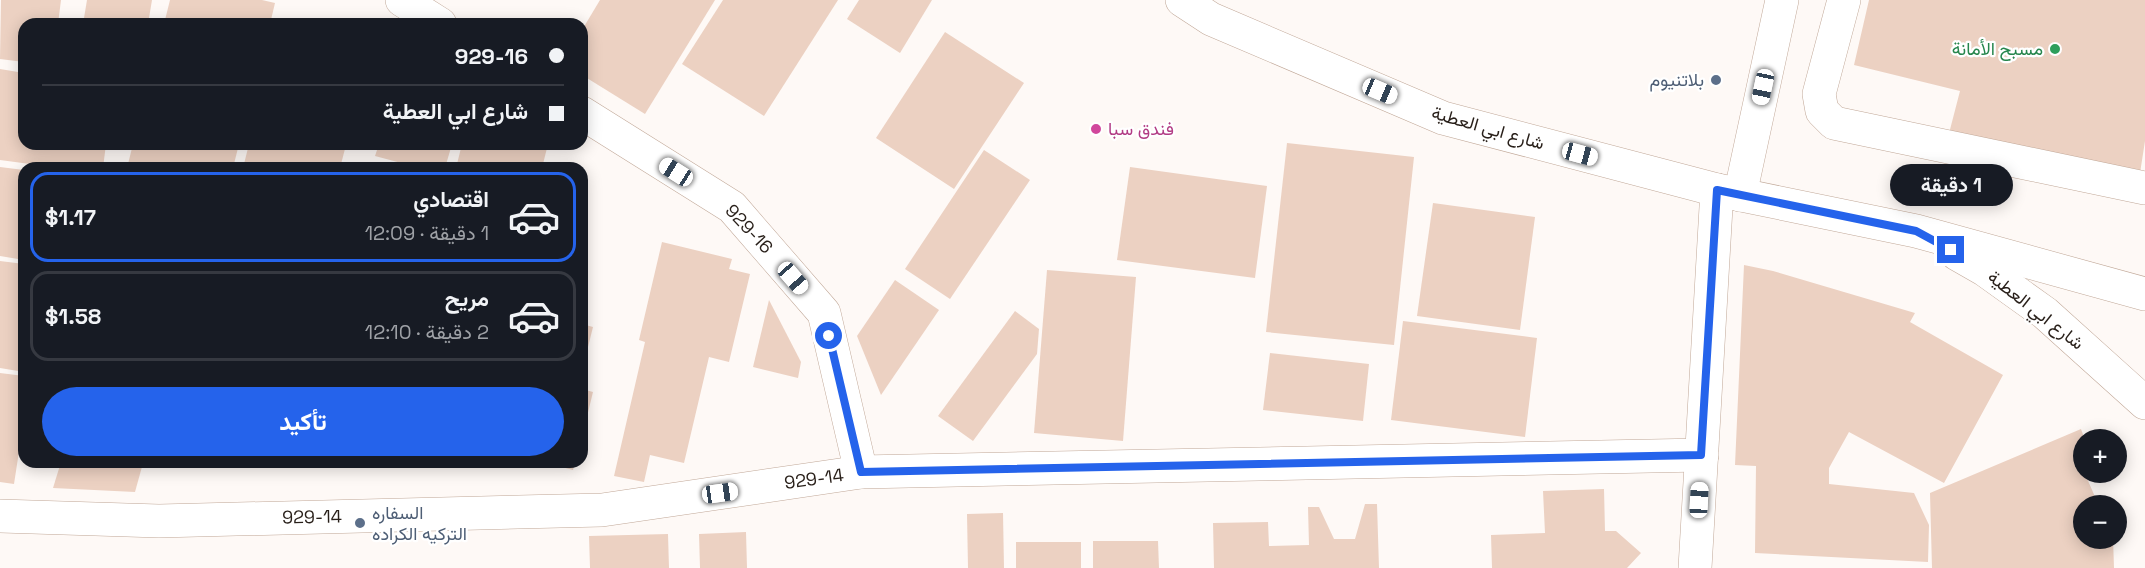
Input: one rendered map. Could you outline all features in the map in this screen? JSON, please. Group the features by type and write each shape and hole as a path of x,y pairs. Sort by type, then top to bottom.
{"street":[{"path":"402,0 430,18"},
{"name":"شارع ابي العطية","path":"1182,0 1211,19 1443,118 1729,192 1916,231 2145,294"},
{"path":"1695,568 1701,455 1729,192 1782,0"},
{"path":"1844,0 1820,94 1822,111 1834,123 2145,188"},
{"name":"929-16","path":"588,117 732,207 824,313 861,472"},
{"name":"شارع ابي العطية","path":"1916,231 1985,270 2045,313 2145,403"},
{"name":"929-14","path":"0,516 159,521 602,510 861,472 1701,455"}],"building":[{"path":"1,0 61,0 59,18 18,18 18,61 0,59"},
{"path":"87,0 152,0 149,18 84,18"},
{"path":"170,0 262,0 275,3 271,18 166,18"},
{"path":"600,0 715,0 645,114 588,79 588,20"},
{"path":"723,0 838,0 764,116 682,64"},
{"path":"859,0 932,0 900,53 847,19"},
{"path":"1869,0 2145,0 2145,141 2138,186 1946,145 1960,91 1854,65"},
{"path":"945,32 1024,83 954,189 876,138"},
{"path":"0,69 18,72 18,150 105,150 104,162 18,162 0,160"},
{"path":"1287,143 1414,157 1394,345 1266,332"},
{"path":"132,150 238,150 234,162 128,162"},
{"path":"248,150 345,150 342,162 244,162"},
{"path":"377,150 450,150 447,162 398,162 375,156"},
{"path":"460,150 546,150 544,162 458,162"},
{"path":"984,150 1030,180 950,299 905,269"},
{"path":"0,167 18,169 18,259 0,256"},
{"path":"1130,167 1267,186 1255,278 1117,260"},
{"path":"1433,203 1535,217 1520,330 1417,316"},
{"path":"662,242 732,259 729,269 750,274 729,362 709,357 684,463 650,455 644,482 614,476 645,342 639,340"},
{"path":"0,261 18,263 18,371 0,368"},
{"path":"1744,265 1773,271 1915,313 1910,322 2003,375 1944,483 1849,432 1829,468 1829,484 1914,493 1929,525 1928,562 1755,553 1756,466 1735,465"},
{"path":"1047,270 1136,277 1123,441 1034,433"},
{"path":"895,280 939,310 881,395 857,336"},
{"path":"769,300 801,362 798,378 753,367"},
{"path":"1015,311 1039,329 1037,354 973,441 938,416"},
{"path":"1403,321 1537,338 1525,437 1391,420"},
{"path":"588,326 593,327 588,347"},
{"path":"1270,353 1369,364 1363,421 1263,410"},
{"path":"0,373 18,375 18,458 14,484 0,482"},
{"path":"588,391 593,392 588,412"},
{"path":"2073,432 2073,483 2089,483 2094,495 2073,495 2073,549 2113,549 2114,568 1932,568 1930,493"},
{"path":"59,468 142,468 135,492 53,488"},
{"path":"1604,489 1605,531 1616,531 1641,553 1627,568 1492,568 1491,535 1545,533 1543,491"},
{"path":"1365,504 1377,504 1379,568 1214,568 1213,523 1268,522 1269,546 1309,545 1308,507 1319,507 1334,539 1355,539"},
{"path":"1003,513 1004,568 968,568 967,514"},
{"path":"746,532 747,568 700,568 699,534"},
{"path":"668,534 669,568 590,568 589,536"},
{"path":"1093,541 1158,541 1159,568 1093,568"},
{"path":"1016,542 1081,542 1081,568 1016,568"}],"place":[{"name":"مسبح الأمانة","path":"2055,49"},
{"name":"بلاتنيوم","path":"1716,80"},
{"name":"فندق سبا","path":"1096,129"},
{"name":"السفاره التركيه الكراده","path":"360,523"}],"route":[{"path":"829,336 861,472 1701,455 1717,190 1916,231 1951,250"}]}
